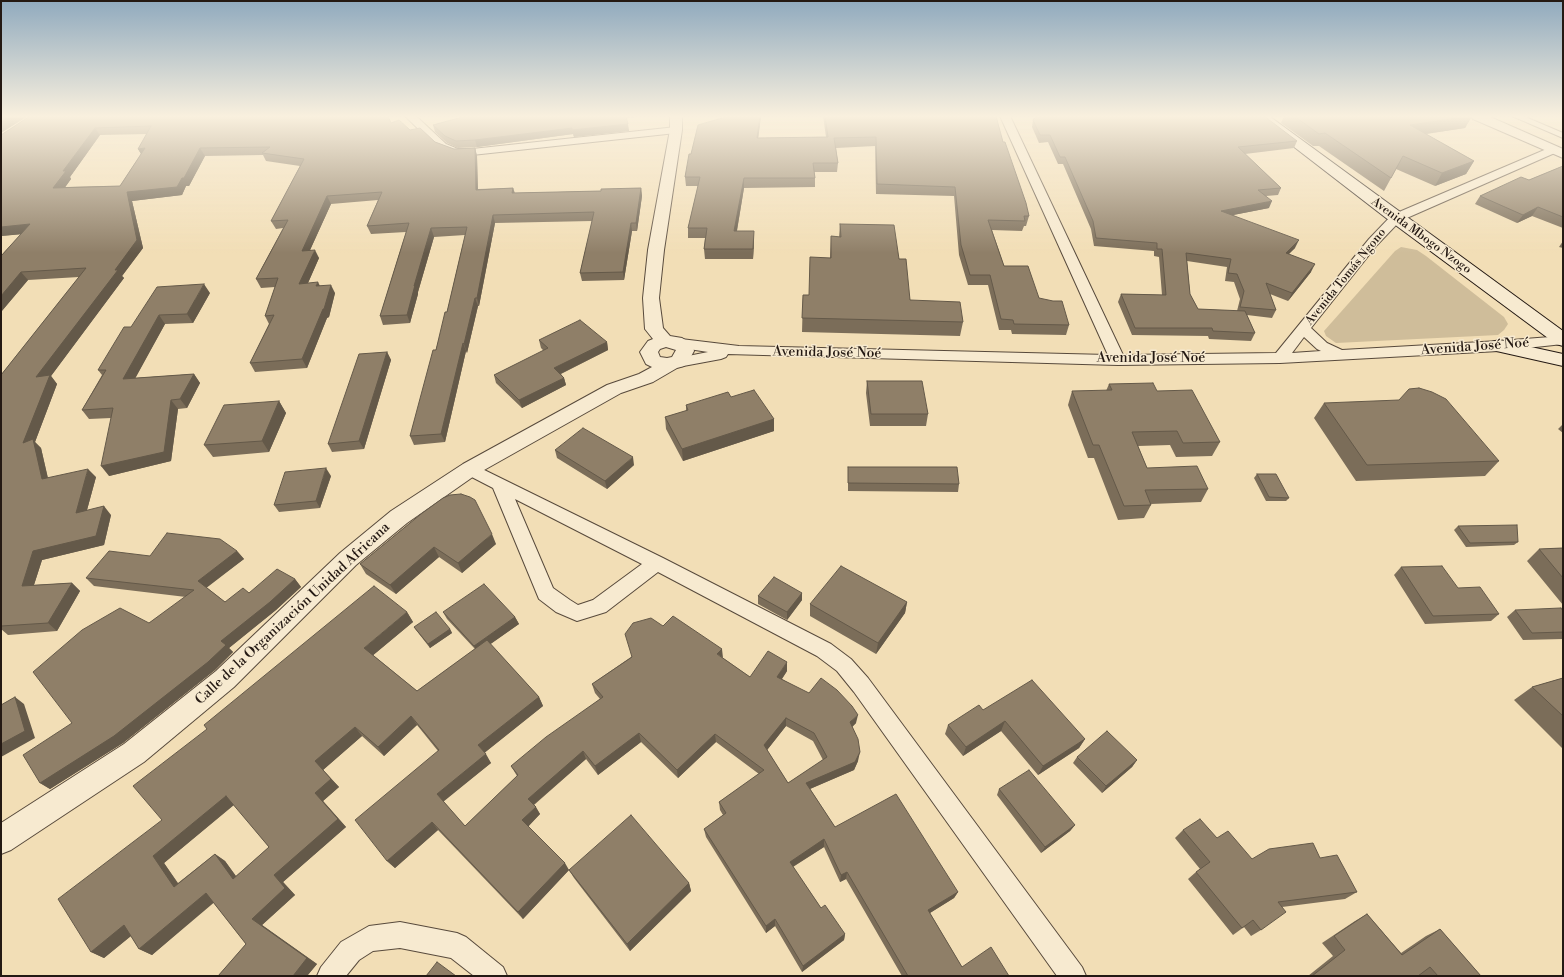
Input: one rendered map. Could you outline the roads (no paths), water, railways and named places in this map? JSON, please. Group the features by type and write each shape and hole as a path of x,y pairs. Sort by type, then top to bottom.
{"main road":[{"name":"Avenida Mbogo Nzogo","path":"1321,162 1563,340"},
{"path":"1499,346 1563,360"}],"street":[{"path":"649,356 661,364 675,363 685,355 685,351 654,329 651,298 656,250 670,162"},
{"path":"1026,162 1118,360"},
{"name":"Avenida Tomás Ngono","path":"1280,358 1373,242 1396,218 1534,162"},
{"path":"1304,329 1322,346 1341,355"},
{"name":"Avenida José Noé","path":"673,343 739,351 1118,360 1280,358 1499,346 1563,340"},
{"name":"Calle de la Organización Unidad Africana","path":"614,389 631,371 649,356 649,352 654,346 673,343"},
{"name":"Avenida José Noé","path":"675,363 739,351"},
{"name":"Calle de la Organización Unidad Africana","path":"1,840 134,753 225,679 348,559 399,517 470,469 614,389 646,378 675,363"},
{"path":"470,469 657,563 824,650 844,665 862,685 1073,976"},
{"path":"500,485 546,593 563,606 576,613 598,606 657,563"},
{"path":"330,976 350,952 369,939 400,935 457,946 494,976"}]}
